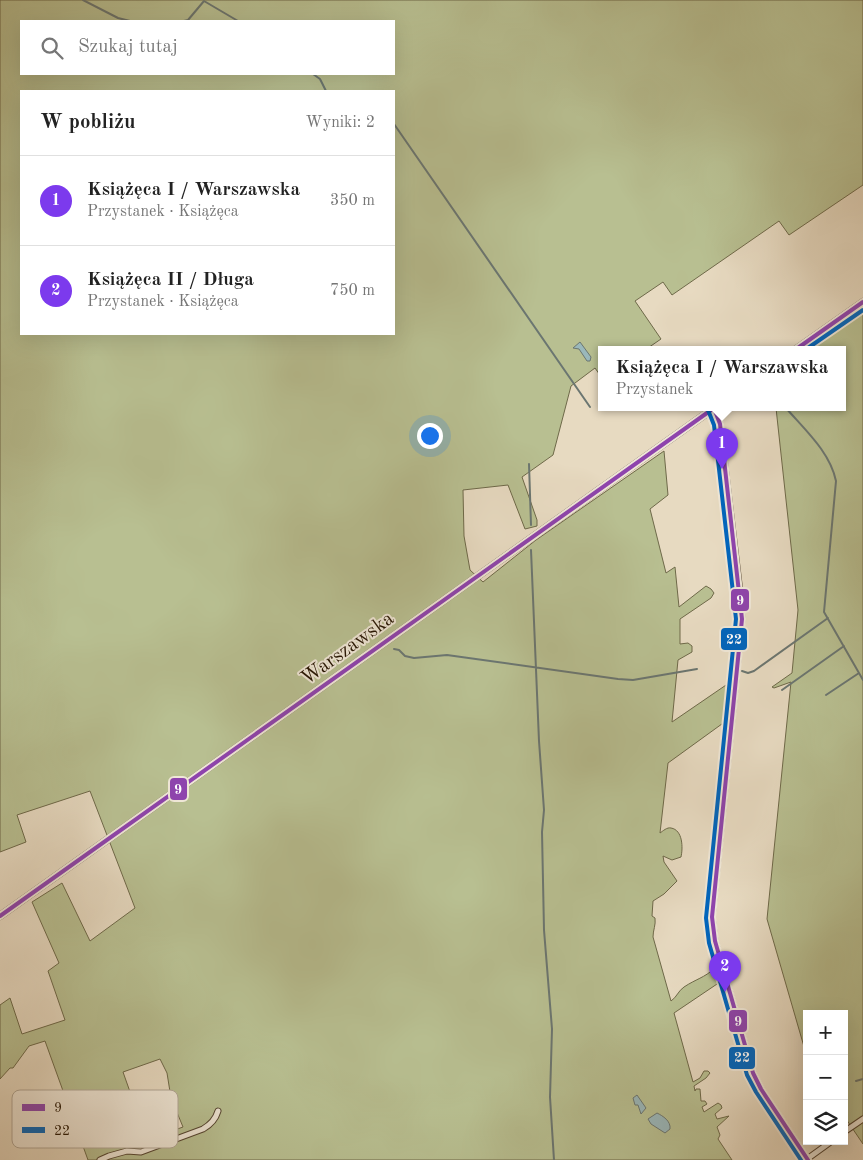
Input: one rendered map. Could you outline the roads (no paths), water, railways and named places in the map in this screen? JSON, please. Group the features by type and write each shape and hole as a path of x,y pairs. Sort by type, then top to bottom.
{"street":[{"path":"801,346 863,302"},
{"name":"Warszawska","path":"0,916 710,411"},
{"path":"715,411 720,424 742,619 712,917 715,941 756,1080 807,1159 826,1145"},
{"path":"178,1138 203,1129 210,1124 218,1111"},
{"path":"848,1129 863,1119"},
{"path":"100,1160 127,1151 141,1152 152,1148"}],"water":[{"path":"580,342 591,357 590,361 587,361 579,349 573,348"},
{"path":"637,1095 646,1108 641,1114 633,1098"},
{"path":"657,1113 668,1121 670,1129 665,1133 651,1124 648,1119"}],"waterway":[{"path":"83,0 118,18 126,20"},
{"path":"188,20 204,1 236,20"},
{"path":"314,75 320,79 326,90"},
{"path":"395,125 590,407"},
{"path":"789,411 823,451 833,470 836,481 824,612 863,680"},
{"path":"529,464 531,525"},
{"path":"531,550 539,741 544,810 542,832 544,930 552,1029 550,1097 554,1160"},
{"path":"742,671 748,673 754,671 828,618"},
{"path":"782,690 844,646"},
{"path":"394,649 399,650 405,656 414,658 447,655 633,680 697,669"},
{"path":"826,695 859,673"},
{"path":"856,1081 863,1079"}],"place":[{"name":"Książęca I / Warszawska","path":"722,469"},
{"name":"Książęca II / Długa","path":"725,992"}]}
